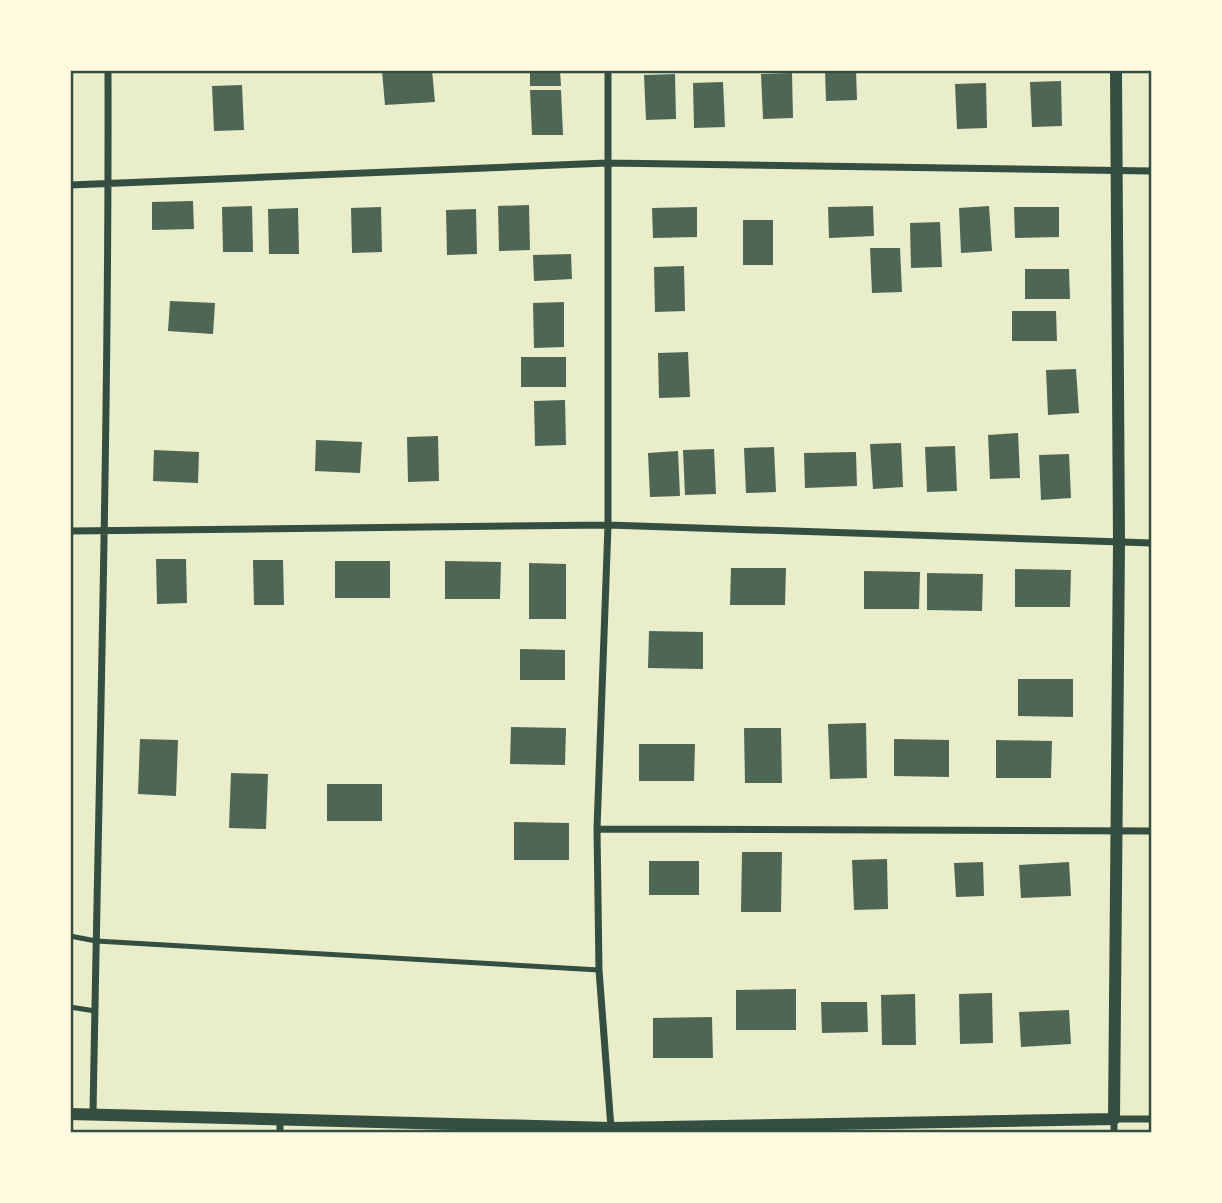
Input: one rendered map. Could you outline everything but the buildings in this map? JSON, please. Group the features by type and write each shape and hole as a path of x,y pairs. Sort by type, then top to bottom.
{"street":[{"path":"93,1115 109,183 108,70"},
{"path":"608,70 608,525 597,829 598,970 611,1131"},
{"path":"1114,1133 1119,543 1116,70"},
{"path":"70,185 607,163 1152,171"},
{"path":"70,531 608,525 1152,543"},
{"path":"597,829 1152,831"},
{"path":"70,1114 280,1126 611,1131 1152,1119"}],"lane":[{"path":"70,936 96,941 598,970"},
{"path":"70,1007 95,1011"}]}
